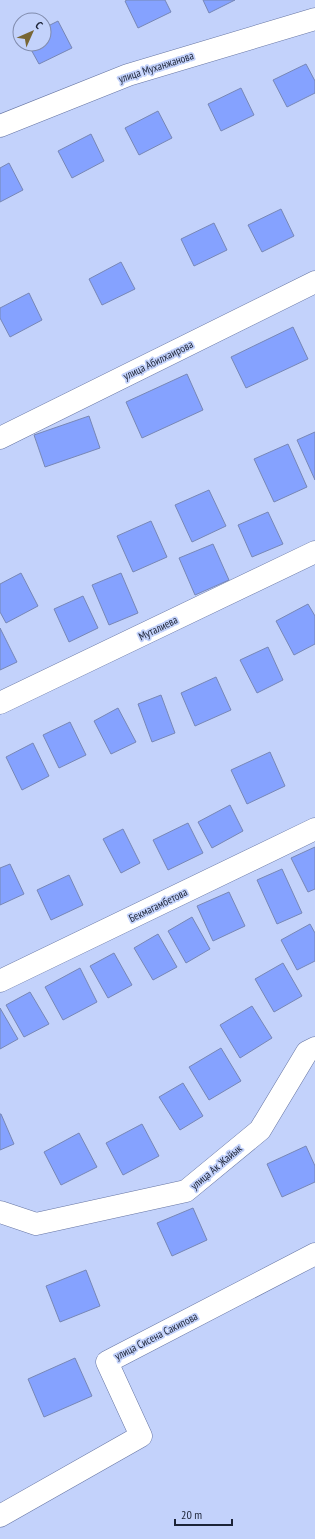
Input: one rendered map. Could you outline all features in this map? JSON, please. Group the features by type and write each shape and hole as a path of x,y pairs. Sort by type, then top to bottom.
{"street":[{"name":"улица Муханжанова","path":"0,126 128,75 315,19"},
{"name":"улица Абилхаирова","path":"0,438 315,282"},
{"name":"Муталиева","path":"0,703 315,552"},
{"name":"Бекмагамбетова","path":"0,981 315,829"},
{"name":"улица Ак Жайык","path":"0,1212 36,1224 186,1191 260,1130 307,1052 315,1048"},
{"name":"улица Сисена Сакипова","path":"0,1516 141,1436 107,1362 315,1254"}],"building":[{"path":"165,0 171,12 138,28 125,1"},
{"path":"203,0 235,0 209,13"},
{"path":"58,21 72,48 39,64 32,52 52,52 52,24"},
{"path":"306,64 315,81 315,93 287,107 273,80"},
{"path":"241,88 254,115 221,131 208,104"},
{"path":"158,111 172,138 139,155 125,128"},
{"path":"91,134 104,161 72,178 58,151"},
{"path":"9,163 23,190 0,202 0,168"},
{"path":"281,209 294,236 262,252 248,225"},
{"path":"214,223 227,250 194,266 181,239"},
{"path":"121,262 135,289 102,305 89,279"},
{"path":"29,293 42,320 10,337 0,318 0,308"},
{"path":"293,327 308,359 246,388 231,357"},
{"path":"187,374 203,410 142,438 126,402"},
{"path":"89,416 100,448 45,467 34,435"},
{"path":"315,432 315,480 297,440"},
{"path":"288,444 307,487 274,502 254,459"},
{"path":"209,490 226,526 192,542 175,505"},
{"path":"268,512 283,544 252,557 238,525"},
{"path":"151,521 167,557 133,572 117,536"},
{"path":"213,544 229,580 195,595 179,558"},
{"path":"21,573 38,606 6,623 0,612 0,584"},
{"path":"121,573 138,613 109,625 92,585"},
{"path":"83,596 98,628 69,642 54,609"},
{"path":"308,604 315,616 315,644 294,655 276,621"},
{"path":"0,628 17,662 0,670"},
{"path":"268,647 283,680 257,693 240,660"},
{"path":"216,677 231,710 195,726 181,693"},
{"path":"161,695 175,733 152,742 138,704"},
{"path":"118,708 136,742 111,754 94,721"},
{"path":"70,722 86,755 59,768 43,735"},
{"path":"33,743 49,776 22,790 6,757"},
{"path":"270,752 285,786 247,804 231,770"},
{"path":"230,805 243,831 212,848 198,822"},
{"path":"188,823 203,853 168,870 153,840"},
{"path":"123,829 140,863 121,873 103,839"},
{"path":"315,847 315,889 308,892 291,858"},
{"path":"10,864 24,894 0,905 0,868"},
{"path":"282,869 302,913 277,924 257,880"},
{"path":"69,875 83,905 51,920 37,890"},
{"path":"229,892 245,926 213,941 197,906"},
{"path":"192,917 210,949 186,963 168,931"},
{"path":"310,924 315,933 315,961 297,970 281,940"},
{"path":"158,934 177,967 153,980 134,948"},
{"path":"114,953 132,985 108,998 90,966"},
{"path":"283,963 302,996 274,1012 255,979"},
{"path":"80,968 97,1002 63,1020 45,987"},
{"path":"30,992 49,1024 24,1037 6,1005"},
{"path":"252,1006 272,1038 240,1058 220,1025"},
{"path":"0,1008 18,1039 0,1049"},
{"path":"221,1048 241,1081 209,1100 189,1067"},
{"path":"183,1083 203,1116 180,1130 159,1097"},
{"path":"0,1114 14,1144 0,1150"},
{"path":"142,1124 159,1156 123,1175 106,1143"},
{"path":"79,1133 97,1167 61,1185 44,1152"},
{"path":"306,1146 315,1166 315,1182 282,1197 267,1164"},
{"path":"193,1208 207,1240 172,1256 157,1223"},
{"path":"86,1270 100,1306 60,1322 46,1286"},
{"path":"75,1358 92,1396 44,1417 28,1379"}]}
